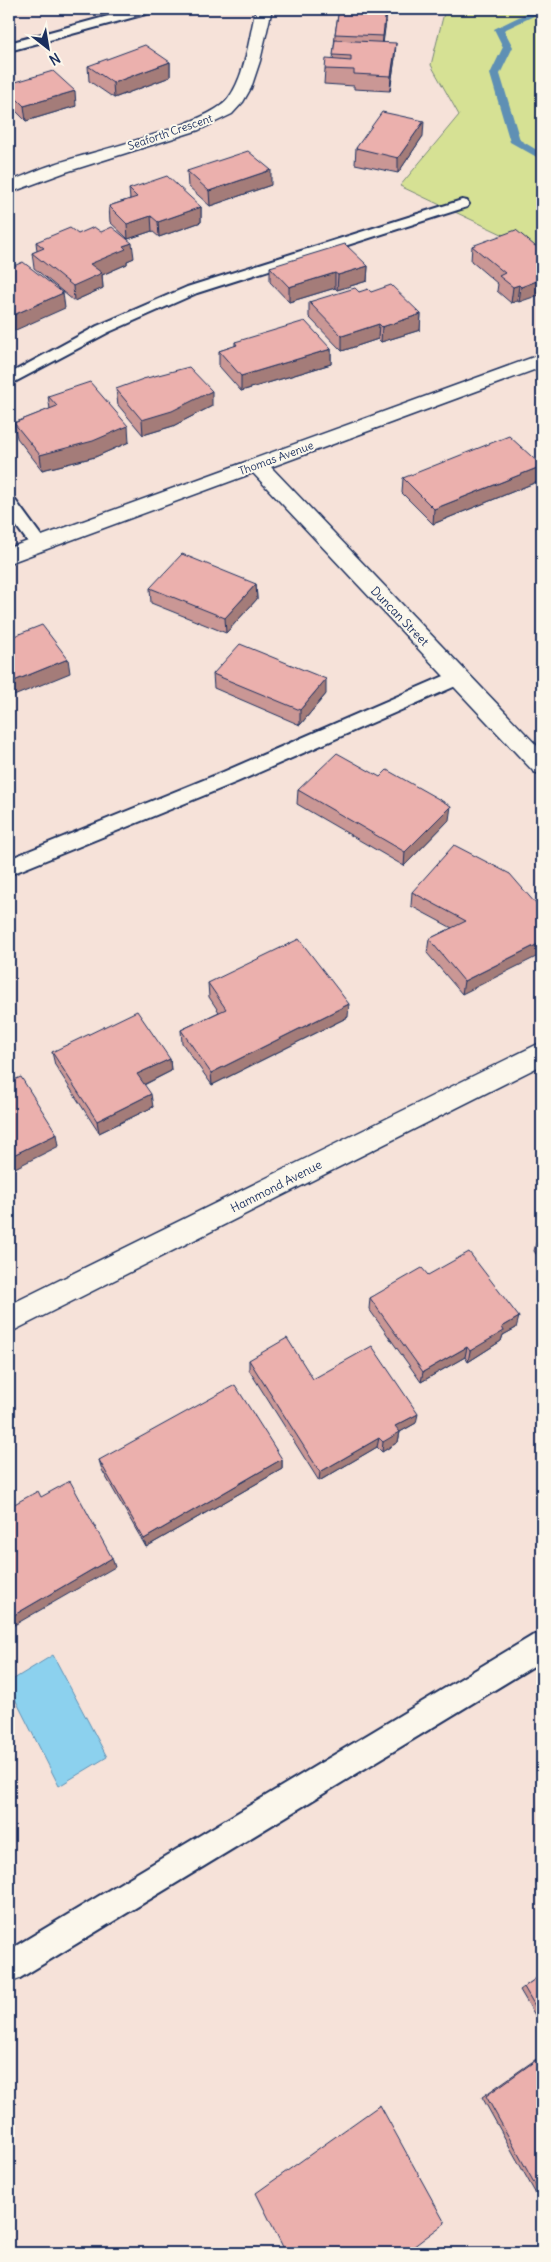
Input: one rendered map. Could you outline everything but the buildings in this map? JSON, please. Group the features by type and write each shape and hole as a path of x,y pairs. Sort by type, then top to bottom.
{"street":[{"name":"Seaforth Crescent","path":"9,188 60,168 188,128 213,118 230,108 239,97 245,82 264,9"},
{"name":"Thomas Avenue","path":"9,556 542,360"},
{"name":"Duncan Street","path":"257,465 542,766"},
{"name":"Hammond Avenue","path":"9,1320 542,1053"}],"lane":[{"path":"9,47 148,9"},
{"path":"9,380 103,329 192,290 462,204"},
{"path":"9,504 39,545"},
{"path":"9,867 230,777 458,677"},
{"path":"9,1967 542,1646"}],"green space":[{"path":"445,9 542,9 542,253 400,186 459,115 431,65"}],"water":[{"path":"53,1655 107,1757 59,1786 9,1687 9,1682"}],"waterway":[{"path":"531,9 535,13 499,29 508,47 495,74 515,142 542,157"}]}
